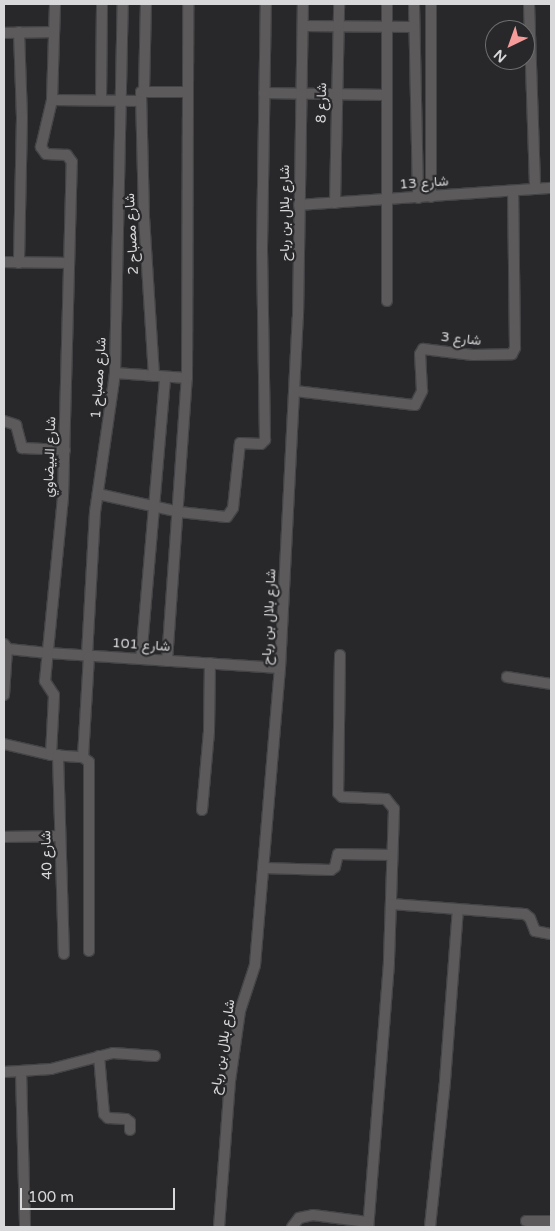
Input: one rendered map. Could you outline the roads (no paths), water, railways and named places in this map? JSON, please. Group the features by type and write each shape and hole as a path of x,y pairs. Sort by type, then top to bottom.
{"street":[{"path":"55,4 52,100 121,100 142,94 186,92"},
{"path":"101,100 102,4"},
{"name":"شارع مصباح 1","path":"89,951 89,762 83,757 98,494 115,373 123,4"},
{"name":"شارع مصباح 2","path":"141,659 154,506 160,377 142,94 146,4"},
{"path":"167,661 187,378 186,92 188,4"},
{"path":"98,494 179,512 220,518 231,514 240,443 261,444 265,440 262,248 266,4"},
{"name":"شارع بلال بن رباح","path":"220,1227 230,1081 240,1011 255,965 280,668 295,391 303,4"},
{"name":"شارع 8","path":"335,203 335,94 339,4"},
{"path":"387,4 387,301"},
{"path":"414,4 418,198"},
{"path":"431,4 431,196"},
{"path":"529,4 535,189"},
{"path":"303,26 414,27"},
{"path":"18,32 22,117 19,262"},
{"path":"4,33 54,32"},
{"path":"264,93 387,95"},
{"name":"شارع البيضاوي","path":"52,100 42,150 48,155 70,156 63,497 46,683 54,695 55,755"},
{"name":"شارع 13","path":"299,205 551,188"},
{"name":"شارع 3","path":"295,391 415,406 422,391 420,354 423,349 473,355 512,354 515,348 512,191"},
{"path":"4,262 69,263"},
{"path":"115,373 187,378"},
{"path":"4,421 16,425 22,448 64,450"},
{"path":"4,695 5,646"},
{"name":"شارع 101","path":"5,646 48,653 280,668"},
{"path":"292,1227 298,1218 314,1215 368,1225 389,963 394,809 390,801 342,797 338,793 340,655"},
{"path":"202,810 209,731 210,664"},
{"path":"507,678 551,684"},
{"path":"4,744 55,755 83,757"},
{"name":"شارع 40","path":"55,755 64,954"},
{"path":"4,837 60,836"},
{"path":"263,868 331,870 335,867 338,854 392,854"},
{"path":"391,904 525,914 535,931 551,934"},
{"path":"430,1227 445,1090 458,909"},
{"path":"4,1072 51,1070 98,1056 123,1053 155,1056"},
{"path":"98,1056 104,1114 108,1118 126,1119 130,1122 130,1130"},
{"path":"21,1071 25,1227"},
{"path":"526,1221 551,1222"}]}
